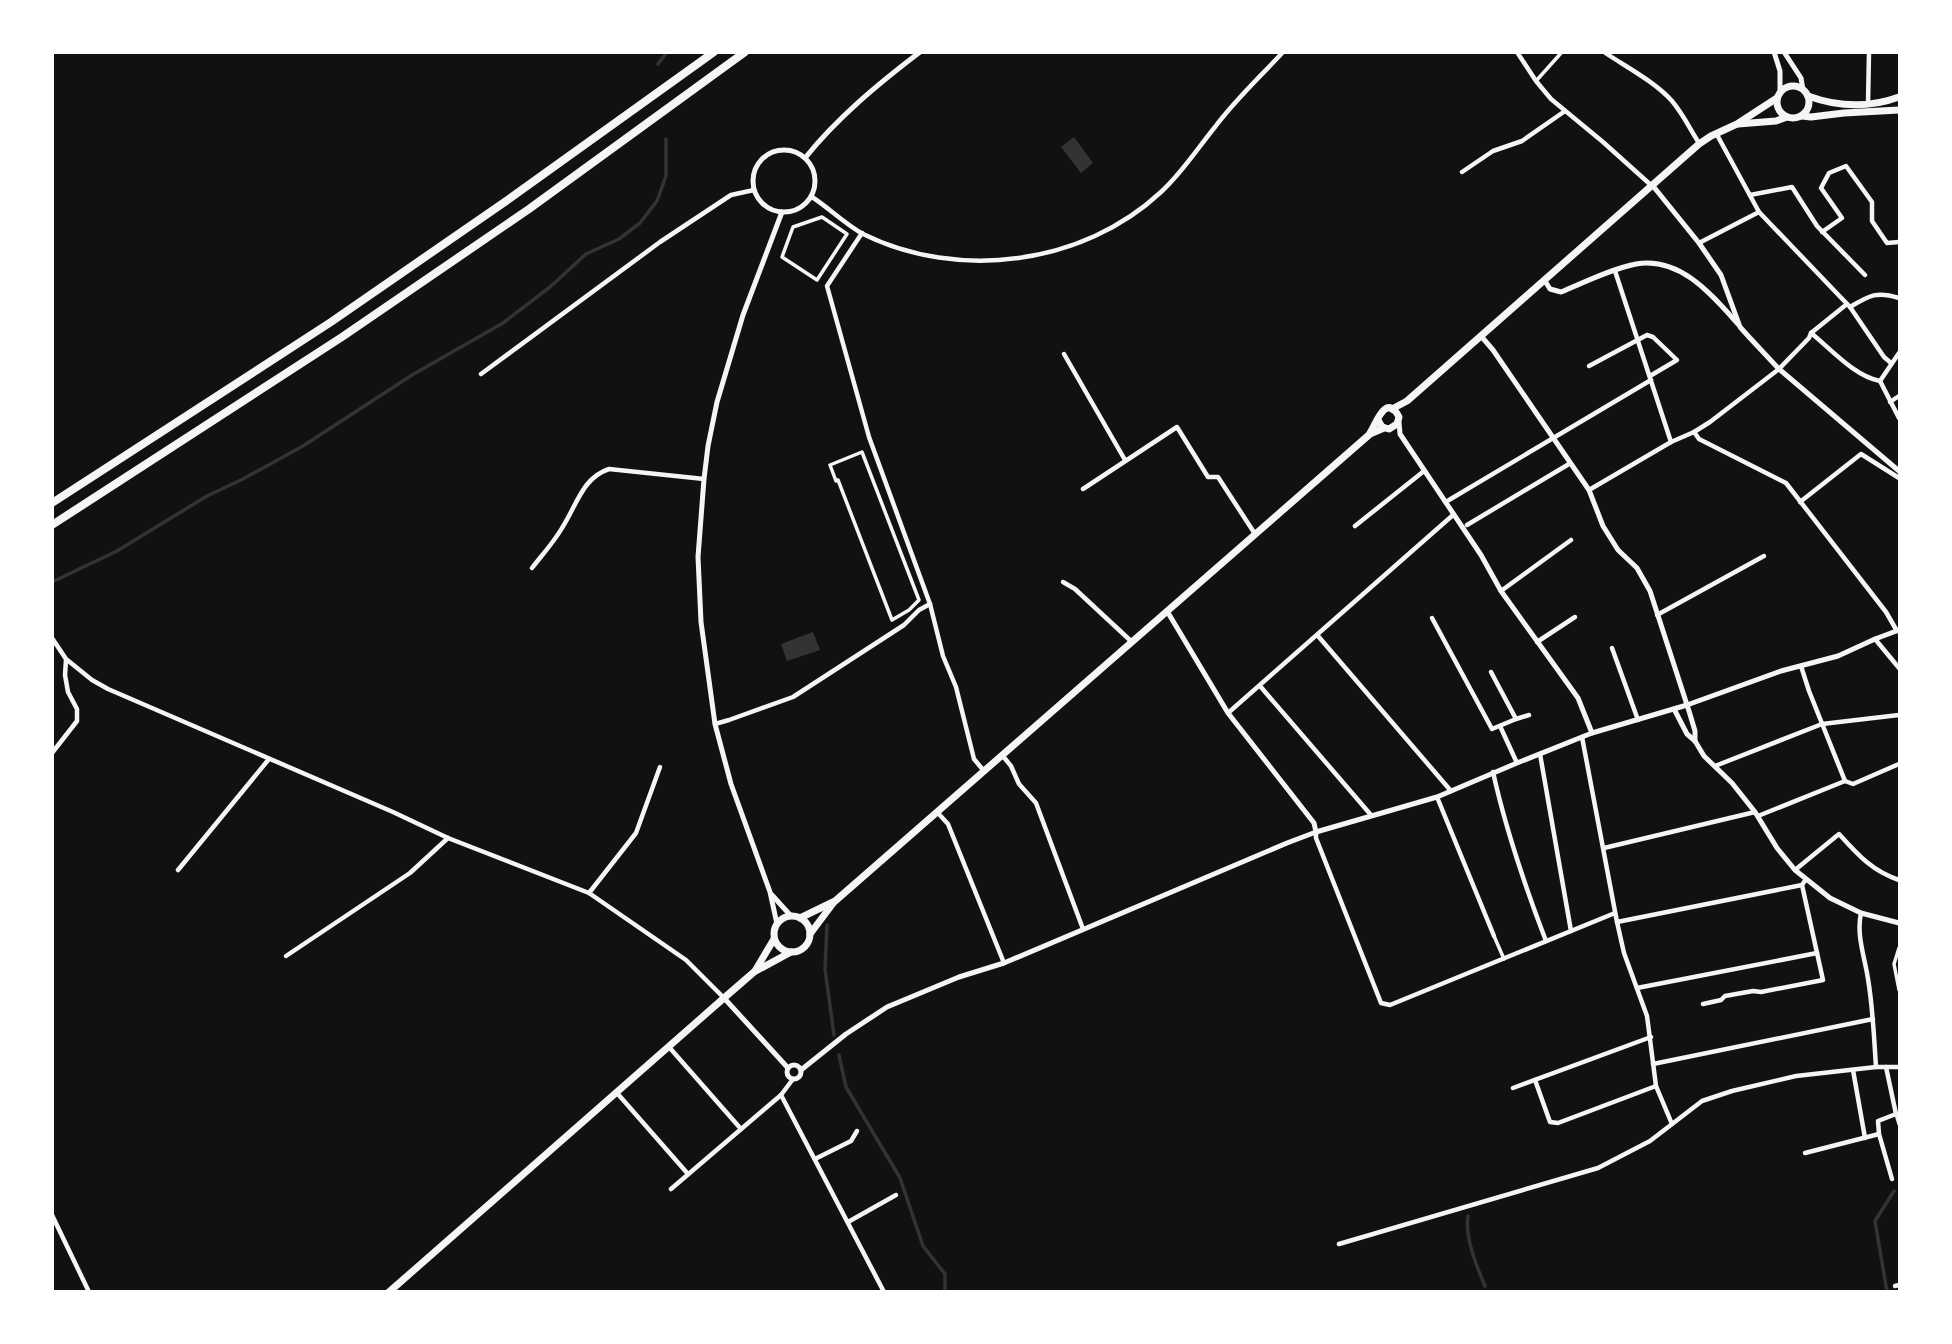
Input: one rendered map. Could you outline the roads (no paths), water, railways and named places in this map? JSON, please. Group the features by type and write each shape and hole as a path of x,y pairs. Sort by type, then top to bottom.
{"highway":[{"path":"52,503 331,322 714,52"},
{"path":"52,525 342,337 529,209 745,52"}],"main road":[{"path":"389,1292 754,972 791,951 803,948 834,902 1370,434 1382,411 1407,401 1699,144 1737,124 1792,86 1832,104 1868,104 1899,97"},
{"path":"1802,116 1808,107 1805,93"},
{"path":"1779,95 1778,109 1787,117"},
{"path":"1737,124 1776,121 1787,117 1899,110"},
{"path":"1370,434 1388,428 1399,419 1407,401"},
{"path":"1392,409 1397,412 1399,419"},
{"path":"1378,420 1388,428"},
{"path":"800,918 834,902"},
{"path":"791,951 780,947 775,939 776,924 782,918 800,918 807,924 810,934"},
{"path":"754,972 775,939"}],"street":[{"path":"805,158 846,113 920,52"},
{"path":"812,197 862,233 915,253 950,259 998,261 1069,247 1121,222 1144,207 1180,173 1216,125 1283,52"},
{"path":"1517,52 1550,99 1653,186 1721,275 1740,327"},
{"path":"1535,81 1562,52"},
{"path":"1604,52 1669,98 1699,144"},
{"path":"1774,52 1780,71 1779,95"},
{"path":"1784,52 1801,78 1805,93"},
{"path":"1868,104 1869,52"},
{"path":"1462,172 1493,150 1522,141 1565,111"},
{"path":"1716,134 1759,212 1849,305 1884,357 1891,363"},
{"path":"780,150 797,153 805,158 814,172 815,189 806,204 799,209 782,212 764,205 754,190 754,172 764,158 780,150"},
{"path":"1822,232 1842,218 1821,188 1829,173 1846,166 1872,202 1872,221 1887,243 1899,242"},
{"path":"1750,195 1792,187 1822,232 1865,275"},
{"path":"481,374 660,242 731,195 754,190"},
{"path":"776,924 770,892 731,784 715,724 698,582 699,535 710,435 743,315 782,212"},
{"path":"1699,243 1759,212"},
{"path":"822,217 847,234 817,280 782,257 793,227 822,217"},
{"path":"862,233 827,286 869,437 930,604 943,656 956,687 974,759 984,771"},
{"path":"1545,281 1550,289 1560,292 1629,266 1649,263 1679,271 1702,286 1779,369 1899,471"},
{"path":"1615,271 1671,442"},
{"path":"1589,490 1671,442 1694,432 1779,369 1811,333 1849,305 1870,295 1885,294 1899,298"},
{"path":"1811,333 1848,364 1870,379 1880,381"},
{"path":"1450,500 1553,439 1677,360 1653,337 1647,335 1589,366"},
{"path":"1481,336 1589,490 1602,526 1626,559 1637,569 1650,591 1695,731 1695,741"},
{"path":"1880,381 1899,352"},
{"path":"1064,354 1125,460"},
{"path":"1880,381 1899,418"},
{"path":"1890,402 1899,396"},
{"path":"1399,419 1401,434 1424,471 1481,555 1501,591 1578,698 1592,733"},
{"path":"1083,489 1177,427 1208,477 1218,477 1255,534"},
{"path":"1388,428 1401,434"},
{"path":"671,1189 781,1095 793,1079 799,1078 800,1070 846,1034 887,1007 959,977 1004,963 1316,832 1437,797 1592,733 1687,705 1801,665 1838,656 1898,631 1786,483 1699,439 1694,432"},
{"path":"862,452 919,600 909,611 892,620 830,465 862,452"},
{"path":"1800,502 1861,454 1899,478"},
{"path":"1467,526 1569,464"},
{"path":"532,568 562,529 596,473 610,469 704,479"},
{"path":"1355,526 1424,471"},
{"path":"1228,713 1453,515"},
{"path":"1501,591 1572,540"},
{"path":"1657,615 1764,556"},
{"path":"1063,582 1132,642"},
{"path":"715,724 793,697 904,625 919,610 930,604"},
{"path":"1167,611 1228,713 1314,823 1316,838 1381,1003 1390,1005 1615,913"},
{"path":"1536,642 1576,617"},
{"path":"1432,618 1492,729 1529,715"},
{"path":"1318,636 1451,791"},
{"path":"52,638 66,659 107,689 448,838 589,893 686,960 788,1068 788,1075 793,1079"},
{"path":"1875,639 1899,668"},
{"path":"1612,648 1638,720"},
{"path":"52,753 77,721 76,709 68,692 66,659"},
{"path":"1801,665 1845,781"},
{"path":"1491,672 1516,719"},
{"path":"1260,686 1371,815"},
{"path":"1674,709 1687,734 1704,756 1732,783 1804,882 1861,913 1899,923"},
{"path":"1715,766 1822,724 1899,715"},
{"path":"1500,726 1517,763"},
{"path":"1582,737 1624,953 1647,1016 1656,1086 1672,1124"},
{"path":"1541,754 1572,931"},
{"path":"1002,755 1011,766 1019,784 1036,803 1083,929"},
{"path":"178,870 269,759"},
{"path":"1604,848 1756,814 1845,781 1853,784 1899,764"},
{"path":"589,893 636,833 660,767"},
{"path":"1493,772 1500,806 1521,874 1546,942"},
{"path":"1437,797 1504,959"},
{"path":"937,812 948,824 1004,963"},
{"path":"1795,870 1839,834 1861,859 1899,880"},
{"path":"286,956 410,873 448,838"},
{"path":"1617,922 1804,882"},
{"path":"1703,1004 1721,1000 1725,996 1823,980 1804,882"},
{"path":"770,892 791,916"},
{"path":"1861,913 1861,944 1869,981 1876,1067"},
{"path":"1899,948 1894,964 1899,990"},
{"path":"1637,988 1817,953"},
{"path":"1653,1064 1873,1018"},
{"path":"1513,1088 1651,1037"},
{"path":"668,1047 741,1129"},
{"path":"788,1068 794,1065 800,1070"},
{"path":"1886,1067 1899,1124"},
{"path":"1339,1244 1598,1168 1650,1141 1702,1101 1732,1091 1796,1076 1899,1067"},
{"path":"1853,1070 1865,1138"},
{"path":"1535,1080 1550,1122 1558,1123 1656,1086"},
{"path":"616,1092 688,1174"},
{"path":"781,1095 884,1292"},
{"path":"1892,1179 1878,1121 1896,1114"},
{"path":"815,1159 851,1141 857,1131"},
{"path":"1805,1153 1879,1134"},
{"path":"848,1222 896,1195"},
{"path":"52,1215 89,1292"}],"waterway":[{"path":"658,64 667,52"},
{"path":"52,582 117,551 207,496 303,446 412,375 503,323 550,287 586,254 619,239 640,223 657,201 666,176 666,139"},
{"path":"827,925 825,969 834,1035"},
{"path":"839,1055 846,1087 900,1178 923,1246 945,1274 945,1292"},
{"path":"1887,1292 1875,1221 1894,1191"},
{"path":"1468,1216 1470,1242 1485,1286"}]}
